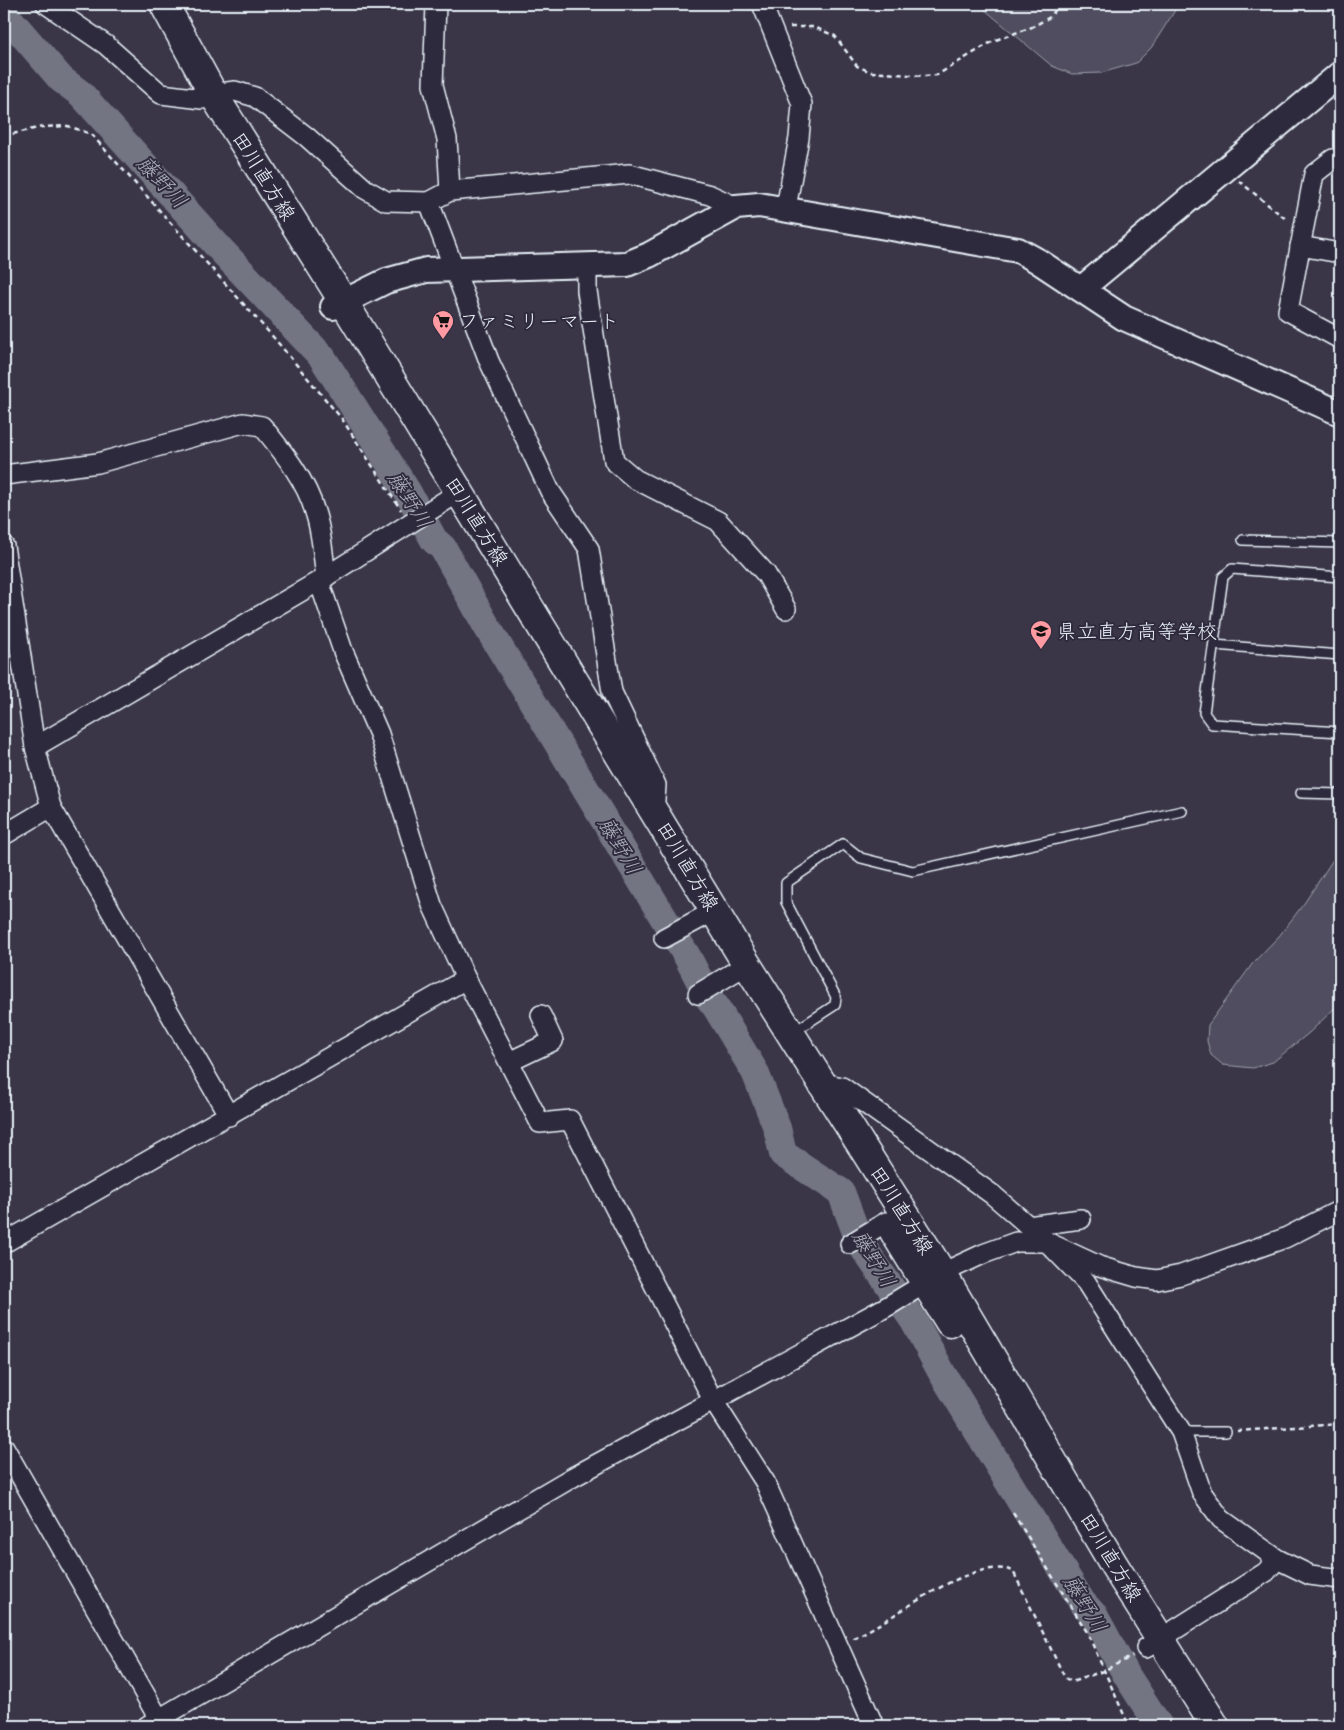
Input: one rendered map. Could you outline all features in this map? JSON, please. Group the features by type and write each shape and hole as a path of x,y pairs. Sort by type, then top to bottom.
{"main road":[{"name":"田川直方線","path":"151,4 207,97 338,304 452,496 650,817 746,963 887,1222 929,1282 1114,1565 1148,1646 1194,1726"},
{"name":"田川直方線","path":"164,4 207,97"},
{"name":"田川直方線","path":"650,817 702,918 735,972 823,1084 929,1282"},
{"name":"田川直方線","path":"1148,1646 1215,1726"}],"street":[{"path":"46,4 106,45 162,94 207,97 235,91 255,97 307,137 365,188 386,200 429,202 450,191 629,174 710,196 736,207"},
{"path":"436,4 433,86 447,139 450,191"},
{"path":"762,4 774,29 802,104 799,138 788,197"},
{"path":"1081,289 1340,74"},
{"path":"1340,160 1333,159 1314,174 1288,311 1340,339"},
{"path":"429,202 452,268 489,361 550,491 589,549 612,692 656,785 650,817"},
{"path":"338,304 386,281 426,270 627,264 736,207 759,205 788,208 1018,250 1124,318 1340,413"},
{"path":"1302,238 1340,253"},
{"path":"587,265 587,291 614,462 635,479 718,521 766,574 786,609"},
{"path":"4,475 98,463 243,423 262,426 287,458 308,492 316,513 323,579 343,651 379,734 432,906 466,979 540,1123 570,1120 714,1402 765,1482 874,1726"},
{"path":"35,747 323,579 452,496"},
{"path":"4,546 35,747 52,808 229,1116"},
{"path":"4,835 52,808"},
{"path":"664,938 702,918"},
{"path":"698,994 735,972"},
{"path":"4,1243 466,979"},
{"path":"509,1062 553,1041 541,1015"},
{"path":"823,1084 842,1087 993,1195 1047,1242 1086,1282 1181,1432 1202,1493 1221,1518 1277,1559 1310,1575 1340,1579"},
{"path":"4,1447 156,1724 573,1477 983,1254 1016,1242 1047,1242 1099,1266 1136,1277 1156,1280 1181,1274 1285,1238 1340,1210"},
{"path":"1028,1226 1081,1219"},
{"path":"850,1244 887,1222"},
{"path":"1148,1646 1266,1572 1277,1559"}],"lane":[{"path":"1243,540 1340,543"},
{"path":"1340,577 1232,569 1223,577 1204,713 1212,724 1340,732"},
{"path":"1214,645 1340,655"},
{"path":"1301,793 1340,794"},
{"path":"786,1038 835,1005 836,996 786,902 786,883 843,844 861,858 913,871 1182,811"},
{"path":"1181,1432 1226,1432"}],"path":[{"path":"774,29 814,27 835,36 857,66 871,72 892,76 937,75 993,41 1032,27 1050,17 1060,4"},
{"path":"4,136 42,127 68,126 91,134 274,338 342,419 409,523"},
{"path":"1225,169 1286,219 1302,238"},
{"path":"1226,1432 1340,1424"},
{"path":"1013,1513 1087,1632 1129,1726"},
{"path":"838,1646 873,1630 943,1584 1002,1567 1013,1571 1065,1678 1072,1682 1103,1671 1148,1646"}],"shaded area":[{"path":"978,4 1179,4 1151,48 1136,63 1101,73 1072,74 1052,66"},
{"path":"1340,849 1340,1003 1310,1032 1273,1062 1253,1068 1223,1065 1211,1055 1207,1041 1208,1025 1253,963 1280,935 1305,902"}],"waterway":[{"name":"藤野川","path":"4,13 61,79 81,94 221,250 322,357 407,491 434,540 443,548 486,625 688,958 708,997 755,1072 777,1128 783,1154 841,1192 860,1243 914,1321 942,1373 1082,1602 1094,1615 1127,1676 1159,1726"}],"place":[{"name":"ファミリーマート","path":"443,340"},
{"name":"県立直方高等学校","path":"1041,650"}]}
